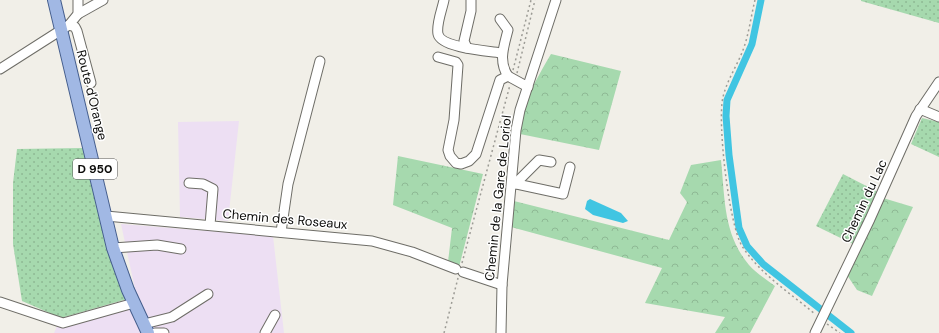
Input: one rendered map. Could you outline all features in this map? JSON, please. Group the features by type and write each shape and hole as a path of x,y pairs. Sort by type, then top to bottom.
{"main road":[{"name":"Route d'Orange","path":"54,0 65,28 113,248 134,304 146,329"}],"street":[{"path":"78,0 78,14"},
{"path":"0,69 65,28 78,14 103,0"},
{"path":"444,0 438,28 438,36 441,40 467,48 502,53"},
{"path":"467,48 464,41 471,11 471,0"},
{"name":"Chemin de la Gare de Loriol","path":"501,333 502,285 513,183 516,130 520,110 556,0"},
{"path":"500,19 508,30 502,53 504,70 511,78 528,87"},
{"path":"65,28 75,27 77,31 91,83"},
{"path":"438,56 458,64 454,120 448,150 450,156 456,162 461,164 469,161 476,154 500,80 511,78"},
{"path":"281,232 288,184 320,61"},
{"name":"Chemin du Lac","path":"815,333 920,109 939,82"},
{"path":"920,109 939,117"},
{"path":"513,183 539,160 551,162"},
{"path":"513,183 562,194 570,166"},
{"path":"189,183 203,184 213,189 210,225"},
{"name":"Chemin des Roseaux","path":"106,216 384,243 502,285"},
{"path":"113,248 157,245 181,248"},
{"path":"146,329 172,317 208,294"},
{"path":"0,302 63,323 134,304"},
{"path":"265,333 275,315"},
{"path":"155,333 164,333"}],"path":[{"path":"444,333 531,0"},
{"path":"511,78 535,0"},
{"path":"755,0 746,41 727,84 723,98 721,115 724,165 735,227 741,244 755,263 824,316 840,333"}],"shaded area":[{"path":"239,121 228,221 180,217 178,122"},
{"path":"121,224 273,236 284,333 154,333 135,289"},
{"path":"126,302 141,333 54,333 59,322"}],"green space":[{"path":"939,0 939,23 861,1"},
{"path":"551,54 621,71 599,150 520,134 521,122 527,101 535,82"},
{"path":"922,118 939,122 939,157 911,144"},
{"path":"83,148 112,263 127,299 61,318 22,301 13,244 13,183 17,149"},
{"path":"398,156 483,174 459,267 448,262 452,228 393,205"},
{"path":"721,160 727,215 734,241 740,253 749,265 758,274 775,286 750,333 715,333 725,317 645,303 662,268 511,227 514,201 669,240 687,202 680,193 691,165"},
{"path":"843,174 880,193 855,245 816,226"},
{"path":"883,198 913,207 872,296 857,290 847,275"}],"water":[{"path":"590,199 621,213 628,221 623,223 593,215 585,209 587,201"}],"waterway":[{"path":"761,0 752,44 727,100 726,116 729,155 739,228 747,246 763,264 851,333"}]}
